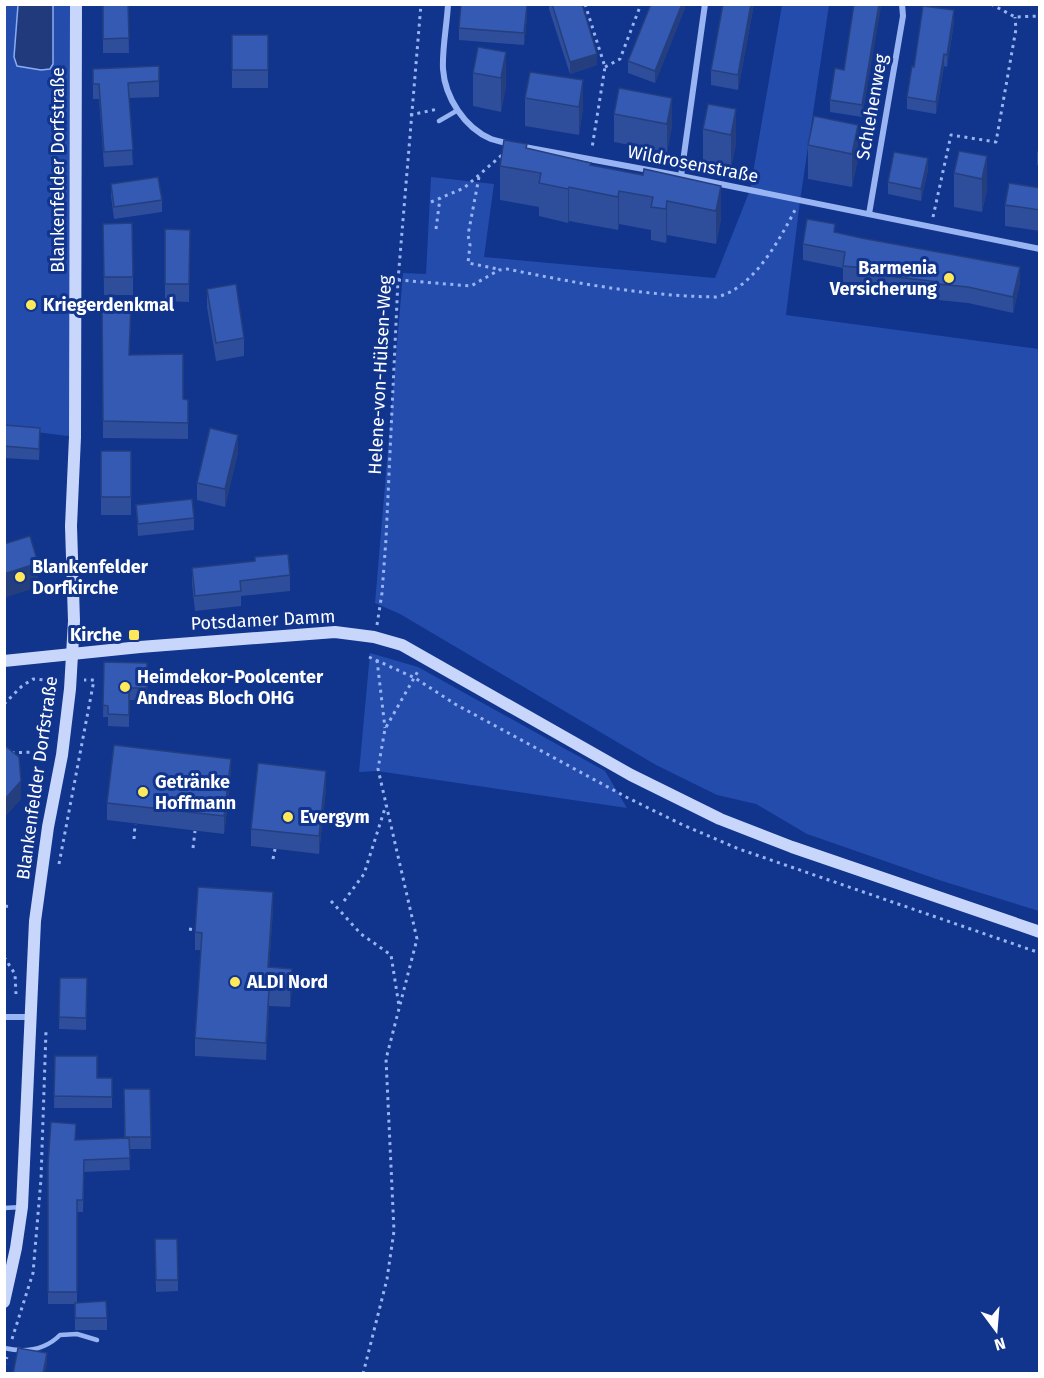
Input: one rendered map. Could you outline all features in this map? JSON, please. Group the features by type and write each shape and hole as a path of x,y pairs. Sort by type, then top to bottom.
{"main road":[{"name":"Blankenfelder Dorfstraße","path":"4,1302 16,1248 21,1207 35,921 48,827 62,755 74,621 71,526 75,436 76,4"},
{"name":"Potsdamer Damm","path":"4,661 292,634 335,632 374,637 402,645 631,775 720,819 792,847 1040,932"}],"street":[{"name":"Wildrosenstraße","path":"448,4 443,70 448,90 456,108 469,124 491,139 1040,249"},
{"path":"681,176 705,4"},
{"name":"Schlehenweg","path":"869,214 903,16 902,4"},
{"path":"4,1017 30,1017"}],"lane":[{"path":"439,121 456,108"},
{"path":"4,1208 21,1207"},
{"path":"7,1349 36,1349 51,1345 60,1335 77,1334 97,1340"}],"path":[{"name":"Helene-von-Hülsen-Weg","path":"374,637 382,593 398,280 421,4"},
{"path":"585,4 605,67 590,159"},
{"path":"605,67 620,59 641,4"},
{"path":"991,4 1015,17 1040,16"},
{"path":"930,226 951,135 996,142 1016,29 1015,17"},
{"path":"410,115 456,108"},
{"path":"431,202 464,188 513,145"},
{"path":"478,177 468,235 470,246 468,263 645,294 716,297 739,288 782,237 800,201"},
{"path":"436,229 440,198"},
{"path":"398,280 471,286 499,270"},
{"path":"385,729 415,678 423,657"},
{"path":"363,1374 387,1279 394,1231 386,1059 417,939 378,769 385,729 377,660"},
{"path":"4,704 22,686 33,679 70,681"},
{"path":"57,873 94,680"},
{"path":"4,753 39,752"},
{"path":"344,901 364,874 387,805"},
{"path":"134,839 135,824"},
{"path":"193,848 195,831"},
{"path":"273,859 275,849"},
{"path":"331,901 361,934 391,955 400,1008"},
{"path":"4,906 12,907"},
{"path":"189,929 196,930"},
{"path":"4,1366 7,1349 21,1316 33,1273 41,1179 46,1025"}],"shaded area":[{"path":"5,5 76,5 75,437 5,428"},
{"path":"18,5 53,5 53,64 50,69 41,70 17,66 14,57"},
{"path":"782,5 829,5 786,315 1039,349 1039,911 942,881 807,834 756,804 717,795 656,765 400,614 375,603 403,273 426,274 431,177 494,184 484,257 715,278 750,190"},
{"path":"370,653 418,667 605,771 627,808 377,771 359,772"}],"building":[{"path":"103,4 128,4 129,38 103,39"},
{"path":"461,4 527,5 524,33 459,28"},
{"path":"552,4 582,4 597,54 570,62"},
{"path":"651,4 682,4 655,71 628,61"},
{"path":"723,4 751,4 738,75 711,70"},
{"path":"854,4 879,4 862,105 830,100 835,68 844,70"},
{"path":"923,6 954,10 936,102 907,97"},
{"path":"232,35 268,35 268,70 232,70"},
{"path":"478,47 506,52 501,78 473,73"},
{"path":"159,66 159,81 128,83 133,150 104,152 99,84 93,84 93,69"},
{"path":"530,72 583,80 579,107 525,98"},
{"path":"619,88 672,98 667,124 614,114"},
{"path":"708,104 736,109 731,135 703,129"},
{"path":"814,116 858,125 852,154 808,145"},
{"path":"504,140 527,144 526,148 591,163 590,165 643,175 644,169 721,186 716,211 667,201 666,209 651,207 653,197 619,191 618,197 539,183 541,173 500,166"},
{"path":"959,151 987,156 982,179 954,173"},
{"path":"894,152 928,158 921,189 888,182"},
{"path":"158,177 162,200 114,207 111,184"},
{"path":"1009,183 1040,188 1040,210 1005,205"},
{"path":"807,219 835,224 834,232 1020,267 1013,297 968,287 889,276 889,270 843,266 845,252 803,244"},
{"path":"132,223 133,277 104,277 103,224"},
{"path":"165,229 190,230 189,284 165,284"},
{"path":"236,284 244,338 216,343 207,289"},
{"path":"102,303 131,304 129,355 183,354 183,399 188,400 188,423 103,421"},
{"path":"4,425 40,428 39,449 4,446"},
{"path":"210,428 238,435 225,489 197,483"},
{"path":"101,451 131,451 131,497 101,497"},
{"path":"192,499 194,518 138,524 136,505"},
{"path":"30,536 38,563 4,574 4,544"},
{"path":"288,554 290,575 240,581 241,591 195,596 192,568 255,561 255,557"},
{"path":"104,662 147,663 147,688 129,688 129,715 108,714 108,706 103,705"},
{"path":"4,745 19,757 21,781 4,800"},
{"path":"114,745 231,759 224,816 107,803"},
{"path":"258,763 326,771 319,836 251,829"},
{"path":"198,887 273,892 268,967 292,969 290,989 269,988 266,1043 195,1038 202,933 195,932"},
{"path":"60,978 87,978 86,1018 59,1017"},
{"path":"55,1056 97,1056 97,1078 112,1078 112,1097 54,1096"},
{"path":"124,1089 150,1089 151,1137 125,1137"},
{"path":"51,1122 76,1124 75,1140 129,1138 130,1158 84,1160 83,1200 77,1200 77,1292 48,1292 48,1164"},
{"path":"155,1239 177,1239 178,1280 156,1280"},
{"path":"106,1301 107,1318 75,1318 75,1303"},
{"path":"18,1348 47,1353 43,1374 13,1374"}],"place":[{"name":"Barmenia Versicherung","path":"949,278"},
{"name":"Kriegerdenkmal","path":"31,305"},
{"name":"Blankenfelder Dorfkirche","path":"20,577"},
{"name":"Kirche","path":"134,635"},
{"name":"Heimdekor-Poolcenter Andreas Bloch OHG","path":"125,687"},
{"name":"Getränke Hoffmann","path":"143,792"},
{"name":"Evergym","path":"288,817"},
{"name":"ALDI Nord","path":"235,982"}]}
